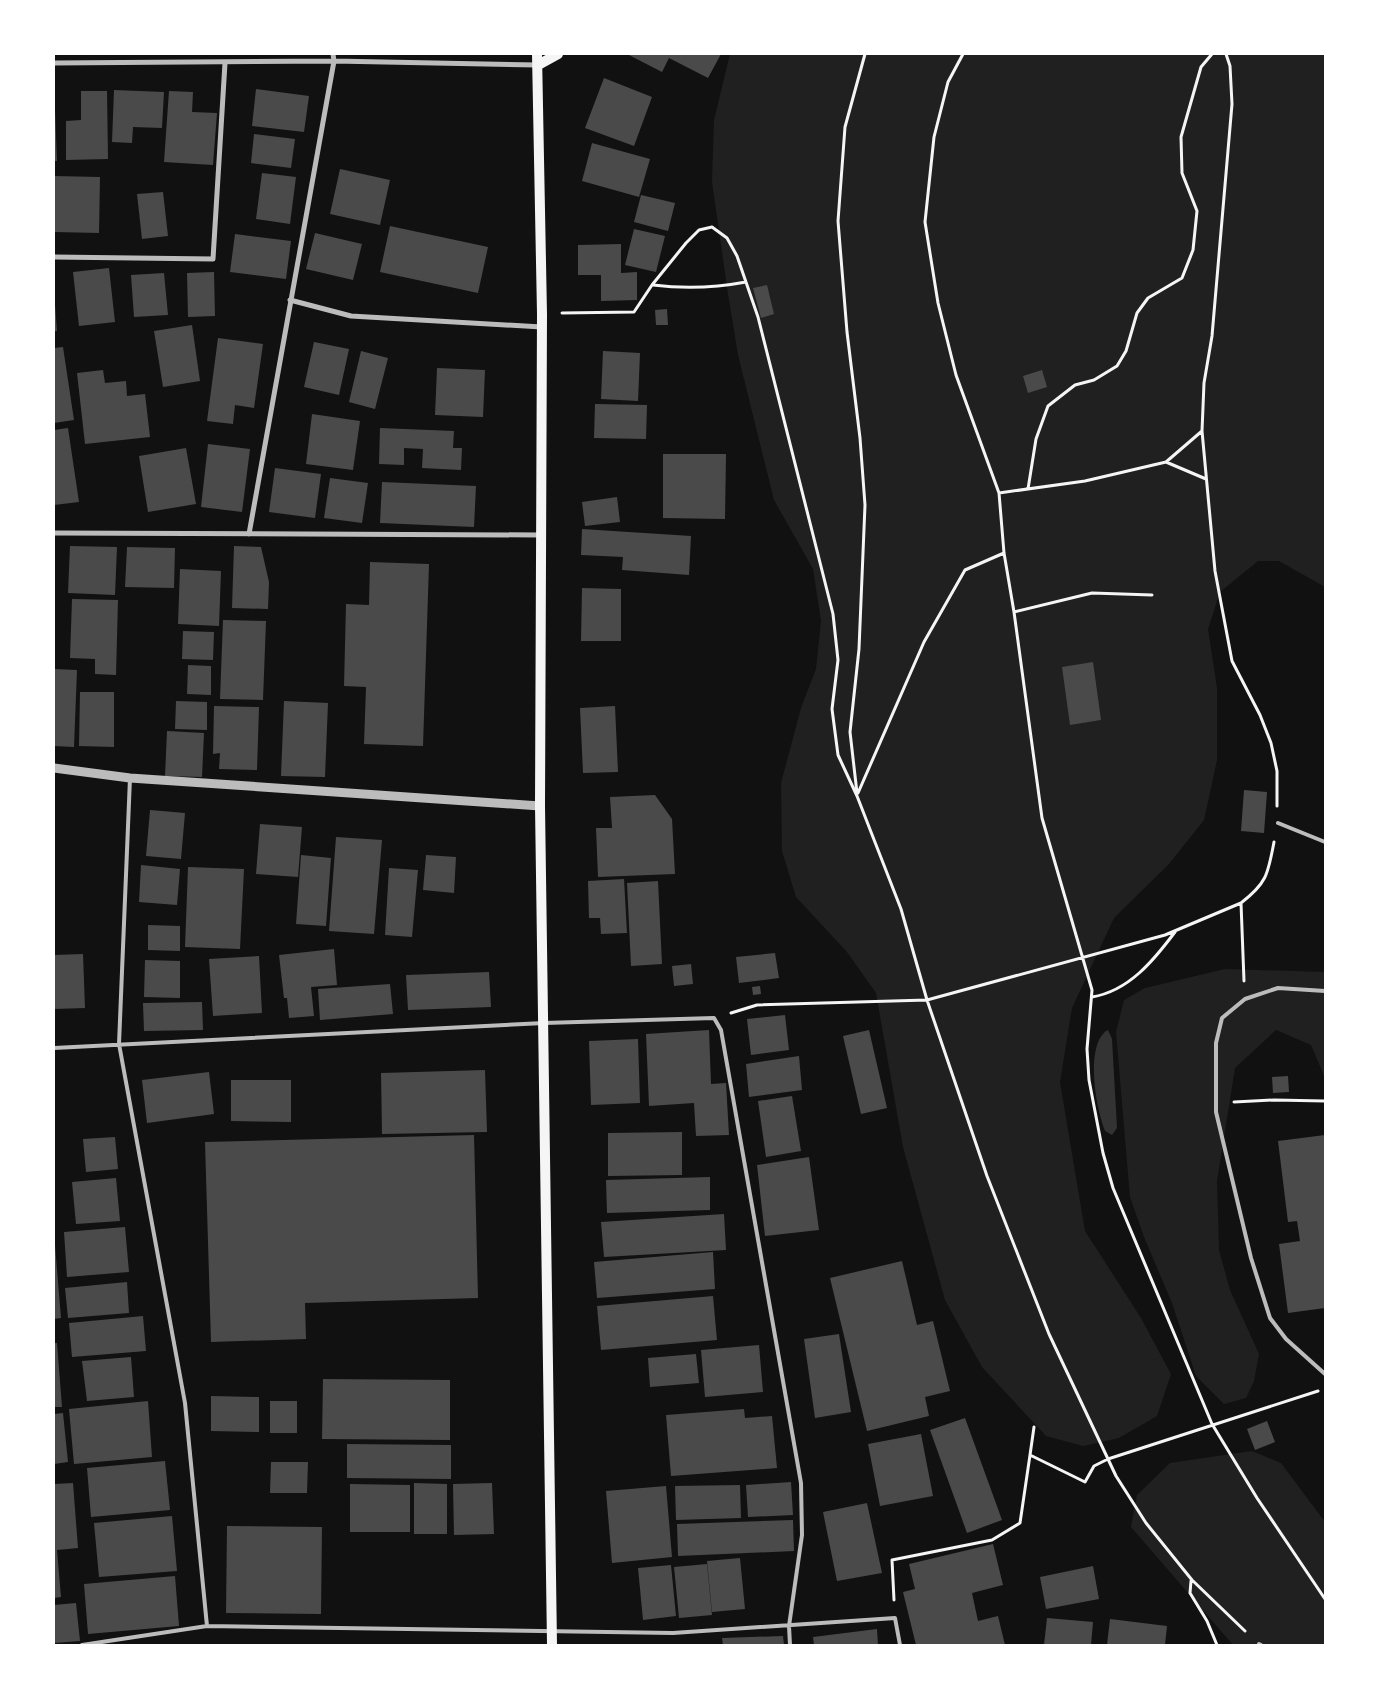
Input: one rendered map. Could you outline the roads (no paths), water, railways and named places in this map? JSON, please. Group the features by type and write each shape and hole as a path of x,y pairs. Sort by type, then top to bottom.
{"main road":[{"path":"537,54 542,314 539,535 540,806 552,1645"},
{"path":"538,65 558,54"}],"street":[{"path":"249,534 334,62 333,54"},
{"path":"54,63 334,62 538,65"},
{"path":"54,257 213,259 225,63"},
{"path":"290,300 351,316 542,327"},
{"path":"54,533 539,535"},
{"path":"54,768 130,778 540,806"}],"lane":[{"path":"130,778 119,1044 185,1403 207,1626"},
{"path":"1278,823 1325,842"},
{"path":"1325,991 1278,988 1245,999 1222,1018 1216,1043 1216,1103 1251,1258 1270,1318 1286,1339 1325,1374"},
{"path":"54,1048 544,1023 714,1018 721,1030 801,1483 802,1535 789,1626 790,1645"},
{"path":"82,1645 207,1626 672,1633 896,1618 900,1645"}]}
